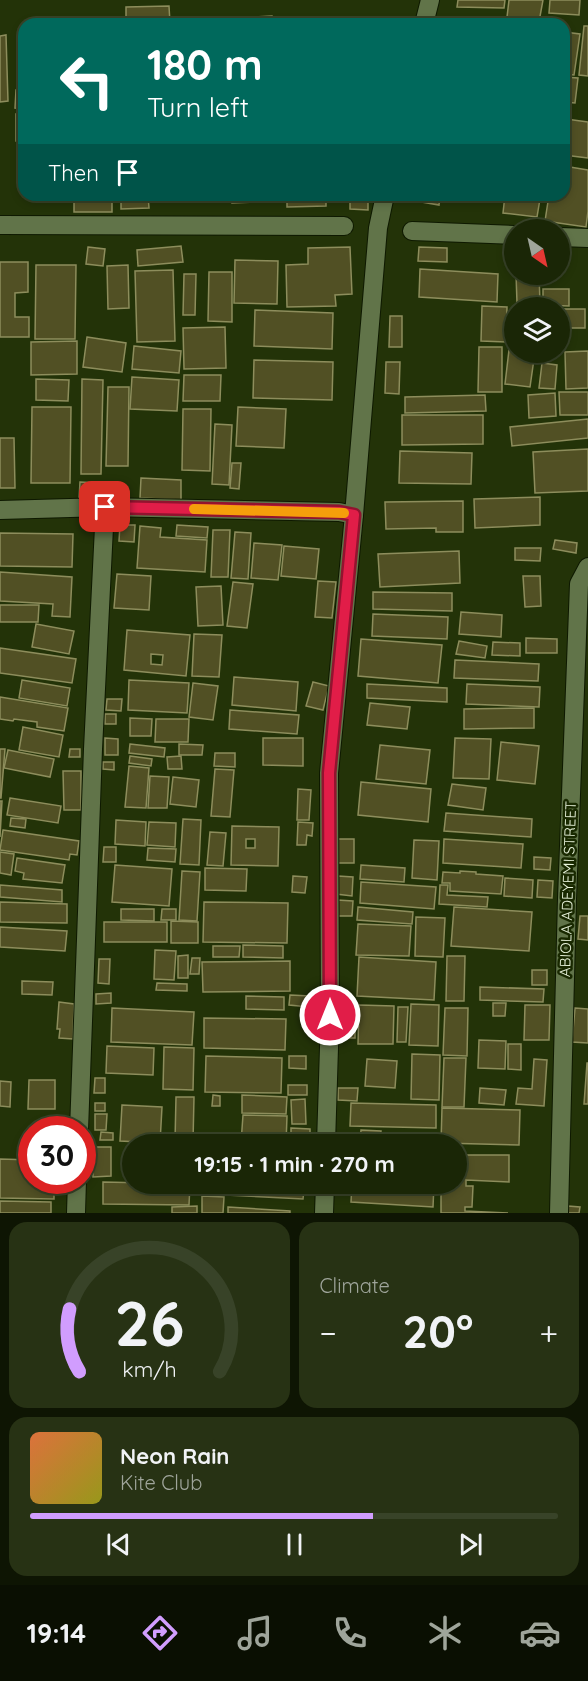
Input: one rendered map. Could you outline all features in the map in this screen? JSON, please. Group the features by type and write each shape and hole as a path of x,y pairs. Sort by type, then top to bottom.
{"street":[{"path":"426,18 430,0"},
{"path":"326,1134 330,1015 329,773 378,228 384,201"},
{"path":"0,225 344,226"},
{"path":"412,231 504,236"},
{"path":"570,237 588,238"},
{"path":"0,510 105,507 339,512 354,515"},
{"path":"80,1116 93,749 105,507"},
{"name":"ABIOLA ADEYEMI STREET","path":"559,1213 567,899 579,585 588,567"},
{"path":"76,1213 77,1194"},
{"path":"324,1213 325,1194"}],"building":[{"path":"458,0 505,0 504,8 457,7"},
{"path":"509,0 543,0 540,18 507,17"},
{"path":"550,0 580,0 579,15 549,13"},
{"path":"169,6 170,18 126,18 126,7"},
{"path":"272,16 272,18 233,18"},
{"path":"584,26 588,26 588,76 579,75"},
{"path":"570,33 580,34 574,75 570,75"},
{"path":"6,35 8,101 0,102 0,36"},
{"path":"570,77 578,78 575,103 570,103"},
{"path":"16,90 18,90 18,108 15,108"},
{"path":"16,114 18,114 18,141 16,141"},
{"path":"570,120 588,122 588,158 570,156"},
{"path":"570,167 588,170 586,227 570,225 570,219 545,219 548,201 570,201"},
{"path":"74,201 112,201 112,212 74,212"},
{"path":"121,201 148,201 149,208 121,209"},
{"path":"232,201 275,201 232,203"},
{"path":"287,201 326,201 326,206 287,207"},
{"path":"350,201 368,201 368,210 350,209"},
{"path":"416,201 439,201 439,205"},
{"path":"504,201 540,201 537,217 503,213"},
{"path":"181,246 183,262 138,266 137,250"},
{"path":"88,247 105,249 103,266 86,264"},
{"path":"350,247 352,294 335,295 336,306 287,307 286,265 308,264 308,248"},
{"path":"419,247 447,248 447,262 418,261"},
{"path":"235,260 278,261 277,304 234,303"},
{"path":"0,262 28,262 28,292 15,293 15,317 29,317 29,337 0,337"},
{"path":"36,265 76,265 75,339 35,339"},
{"path":"128,265 129,308 108,309 107,266"},
{"path":"420,269 498,274 497,302 419,297"},
{"path":"173,270 175,341 137,342 135,271"},
{"path":"209,272 232,272 232,322 208,321"},
{"path":"184,274 196,274 195,315 183,315"},
{"path":"516,285 539,285 540,297 517,297"},
{"path":"543,289 569,289 569,297 543,297"},
{"path":"482,306 504,307 504,342 481,341"},
{"path":"570,309 585,309 585,328 570,328"},
{"path":"255,310 333,313 332,349 254,346"},
{"path":"390,316 402,316 402,347 389,347"},
{"path":"225,327 226,368 184,369 183,328"},
{"path":"87,337 126,343 122,372 83,367"},
{"path":"77,341 77,374 31,375 31,342"},
{"path":"134,346 181,351 179,373 132,369"},
{"path":"479,347 502,347 502,392 478,392"},
{"path":"588,351 588,388 566,389 565,363 570,363 570,352"},
{"path":"254,360 333,362 332,400 253,398"},
{"path":"386,362 400,362 399,394 385,393"},
{"path":"507,363 533,363 530,387 505,384"},
{"path":"542,363 557,365 555,389 539,388"},
{"path":"184,375 221,375 220,401 183,401"},
{"path":"132,377 179,380 177,411 130,409"},
{"path":"36,379 69,380 68,401 36,400"},
{"path":"82,379 103,380 101,474 81,474"},
{"path":"108,387 129,387 128,466 106,466"},
{"path":"559,392 588,392 588,415 560,415"},
{"path":"555,393 556,416 529,418 528,395"},
{"path":"485,395 486,411 405,413 405,397"},
{"path":"32,407 71,407 70,483 31,483"},
{"path":"238,407 286,409 284,448 236,446"},
{"path":"183,409 211,409 210,471 182,470"},
{"path":"402,415 483,415 483,444 402,445"},
{"path":"588,419 588,438 512,446 510,427"},
{"path":"215,424 232,425 229,485 212,484"},
{"path":"0,438 14,438 15,488 0,488"},
{"path":"588,449 588,491 535,493 533,452"},
{"path":"400,451 472,453 471,484 399,483"},
{"path":"232,463 241,463 239,489 230,488"},
{"path":"141,478 181,480 181,500 140,498"},
{"path":"80,482 99,483 98,500 79,499"},
{"path":"103,486 115,487 114,499 102,499"},
{"path":"540,497 540,525 475,528 474,499"},
{"path":"463,501 463,532 436,532 436,528 386,529 385,502"},
{"path":"120,525 135,525 134,542 119,541"},
{"path":"177,525 208,527 207,538 176,536"},
{"path":"140,526 161,528 160,537 207,540 205,572 137,568"},
{"path":"213,530 230,530 228,577 211,577"},
{"path":"235,532 251,533 248,579 231,578"},
{"path":"0,533 73,534 72,567 0,566"},
{"path":"555,540 577,543 576,553 553,549"},
{"path":"254,543 282,545 278,580 251,578"},
{"path":"284,546 319,549 316,579 281,576"},
{"path":"515,548 541,548 540,561 515,560"},
{"path":"459,551 460,583 380,587 378,554"},
{"path":"0,572 72,577 70,617 52,616 53,604 0,601"},
{"path":"117,574 151,576 149,610 114,608"},
{"path":"523,576 540,576 541,606 525,607"},
{"path":"318,581 336,582 332,618 315,617"},
{"path":"233,582 253,584 247,628 227,626"},
{"path":"221,586 223,625 198,626 196,587"},
{"path":"373,592 452,593 452,611 373,609"},
{"path":"0,605 39,605 38,622 0,622"},
{"path":"461,612 502,615 501,637 459,634"},
{"path":"373,614 448,617 447,639 372,636"},
{"path":"36,624 74,631 69,654 32,647"},
{"path":"127,630 190,635 186,676 124,670","holes":["151,654 163,655 162,665 151,664"]},
{"path":"194,634 222,635 219,677 192,676"},
{"path":"526,638 557,639 557,653 526,653"},
{"path":"361,639 442,645 438,683 358,676"},
{"path":"459,641 487,646 485,658 456,654"},
{"path":"493,642 520,643 520,656 492,655"},
{"path":"0,648 76,659 72,683 0,673"},
{"path":"455,660 539,664 538,681 454,678"},
{"path":"234,677 298,682 296,711 232,705"},
{"path":"22,680 70,688 67,706 19,698"},
{"path":"129,680 189,683 187,713 128,710"},
{"path":"313,682 329,686 323,710 306,706"},
{"path":"193,683 218,686 213,720 189,717"},
{"path":"367,684 447,688 447,702 367,698"},
{"path":"467,684 540,687 539,707 466,704"},
{"path":"0,697 68,708 64,731 37,727 37,722 0,719"},
{"path":"107,699 122,699 121,711 106,710"},
{"path":"370,703 410,707 407,729 367,725"},
{"path":"534,708 534,728 464,729 464,709"},
{"path":"230,710 299,715 297,734 229,729"},
{"path":"105,714 116,714 116,724 105,724"},
{"path":"130,718 152,719 151,736 130,736"},
{"path":"156,719 189,719 188,742 155,742"},
{"path":"23,727 63,735 59,757 19,750"},
{"path":"105,738 118,739 118,755 105,755"},
{"path":"263,738 303,738 303,766 263,765"},
{"path":"455,738 491,739 489,779 453,778"},
{"path":"501,742 539,746 535,784 497,780"},
{"path":"130,744 165,748 164,757 129,753"},
{"path":"179,744 203,745 202,755 179,755"},
{"path":"380,745 430,750 426,784 376,779"},
{"path":"0,749 5,749 1,798 0,798"},
{"path":"70,749 80,749 80,757 69,757"},
{"path":"8,750 54,759 50,777 4,768"},
{"path":"215,753 235,753 235,767 214,766"},
{"path":"130,756 152,759 151,766 129,763"},
{"path":"181,756 182,769 168,769 167,757"},
{"path":"103,762 114,762 114,770 103,769"},
{"path":"129,766 149,768 146,808 125,807"},
{"path":"215,769 234,770 230,817 211,816"},
{"path":"63,771 81,771 81,810 64,810"},
{"path":"150,776 169,777 167,808 148,808"},
{"path":"173,777 199,780 196,807 170,804"},
{"path":"361,782 431,789 428,822 358,815"},
{"path":"452,784 486,788 483,810 448,805"},
{"path":"298,789 311,790 309,820 297,820"},
{"path":"10,798 61,806 58,823 7,815"},
{"path":"0,801 2,801 0,837"},
{"path":"446,813 532,819 531,837 444,831"},
{"path":"11,818 26,819 25,828 10,826"},
{"path":"183,819 201,820 199,865 180,864"},
{"path":"116,820 146,822 145,846 115,844"},
{"path":"149,822 176,823 175,847 147,845"},
{"path":"298,822 313,823 312,836 307,835 306,845 297,845"},
{"path":"232,826 279,827 278,866 231,865","holes":["246,839 255,839 255,848 246,848"]},
{"path":"3,830 79,841 77,855 70,854 69,860 0,850"},
{"path":"210,832 226,833 223,866 207,865"},
{"path":"337,839 354,839 354,863 337,863"},
{"path":"444,839 523,844 521,868 443,863"},
{"path":"414,840 439,841 437,880 412,878"},
{"path":"104,847 116,847 116,862 103,862"},
{"path":"148,848 176,849 175,862 147,860"},
{"path":"0,852 14,854 11,875 0,873"},
{"path":"534,857 551,858 550,870 534,869"},
{"path":"17,858 65,865 62,883 23,879 24,873 15,871"},
{"path":"115,865 172,869 169,906 112,902"},
{"path":"361,865 405,868 404,882 360,879"},
{"path":"205,868 247,869 246,891 205,890"},
{"path":"182,871 200,872 197,921 179,920"},
{"path":"460,871 503,876 501,894 450,891 450,883 442,883 443,872 460,873"},
{"path":"293,876 307,877 305,893 292,892"},
{"path":"338,876 353,877 352,896 336,894"},
{"path":"505,878 533,880 532,898 504,896"},
{"path":"538,880 553,881 552,898 537,897"},
{"path":"361,882 436,887 434,909 360,903"},
{"path":"0,885 62,890 62,902 0,897"},
{"path":"440,885 448,885 447,895 488,897 487,907 439,904"},
{"path":"337,900 353,901 352,916 335,916"},
{"path":"0,902 67,904 67,923 0,922"},
{"path":"204,902 288,903 287,943 203,942"},
{"path":"358,907 413,912 412,924 357,920"},
{"path":"454,907 532,912 529,951 451,946"},
{"path":"121,909 154,909 154,921 121,920"},
{"path":"162,909 176,909 176,920 161,920"},
{"path":"580,916 588,916 588,940 578,939"},
{"path":"416,917 445,918 443,957 415,956"},
{"path":"171,921 198,922 198,943 171,943"},
{"path":"104,922 167,922 167,942 104,942"},
{"path":"358,924 411,926 409,956 356,955"},
{"path":"0,927 67,931 65,951 0,947"},
{"path":"243,945 283,946 283,958 243,957"},
{"path":"213,946 240,946 239,957 213,957"},
{"path":"155,950 176,951 174,980 154,979"},
{"path":"188,955 188,978 178,978 178,956"},
{"path":"447,956 465,956 464,1001 446,1001"},
{"path":"359,957 436,962 434,1000 357,996"},
{"path":"192,958 200,958 199,974 190,974"},
{"path":"99,959 110,959 109,984 98,983"},
{"path":"290,961 290,991 203,992 202,962"},
{"path":"532,970 547,970 547,985 532,985"},
{"path":"22,981 53,982 52,995 22,994"},
{"path":"157,983 187,984 187,991 156,990"},
{"path":"480,987 544,989 543,1002 480,1000"},
{"path":"111,993 111,1003 96,1004 96,994"},
{"path":"290,995 310,996 309,1007 289,1005"},
{"path":"246,996 284,997 284,1010 246,1009"},
{"path":"59,1002 74,1004 73,1039 59,1038 60,1029 57,1029"},
{"path":"493,1003 506,1003 505,1016 493,1016"},
{"path":"411,1004 439,1005 438,1046 409,1045"},
{"path":"359,1005 394,1006 393,1044 358,1044"},
{"path":"525,1005 550,1005 549,1040 524,1040"},
{"path":"398,1007 408,1007 406,1042 397,1042"},
{"path":"112,1008 194,1012 192,1045 111,1042"},
{"path":"339,1008 355,1008 355,1038 339,1038"},
{"path":"445,1008 468,1008 467,1056 443,1055"},
{"path":"575,1008 588,1009 588,1043 572,1042"},
{"path":"204,1018 286,1019 285,1050 204,1048"},
{"path":"479,1040 506,1041 505,1069 478,1068"},
{"path":"508,1044 521,1044 521,1070 508,1069"},
{"path":"107,1046 154,1048 153,1075 106,1073"},
{"path":"164,1047 194,1048 193,1090 163,1089"},
{"path":"412,1054 440,1055 439,1100 411,1099"},
{"path":"206,1056 282,1058 281,1093 205,1092"},
{"path":"289,1056 306,1056 306,1069 289,1068"},
{"path":"444,1058 466,1058 464,1107 442,1107"},
{"path":"367,1059 397,1061 395,1088 365,1086"},
{"path":"534,1059 547,1060 544,1106 516,1104 518,1088 532,1089"},
{"path":"587,1063 588,1104 584,1104"},
{"path":"95,1078 105,1078 105,1093 94,1093"},
{"path":"29,1080 55,1080 55,1109 28,1109"},
{"path":"0,1081 11,1082 10,1107 0,1106"},
{"path":"288,1085 307,1085 307,1095 288,1095"},
{"path":"338,1088 358,1088 357,1101 338,1100"},
{"path":"480,1088 506,1090 504,1105 479,1103"},
{"path":"213,1095 220,1096 220,1106 212,1106"},
{"path":"242,1095 287,1097 286,1114 242,1113"},
{"path":"176,1097 194,1097 193,1134 175,1134"},
{"path":"305,1099 306,1124 292,1124 291,1100"},
{"path":"95,1103 105,1103 105,1111 95,1111"},
{"path":"351,1103 436,1105 436,1128 350,1126"},
{"path":"122,1105 162,1107 160,1134 122,1134 122,1141 120,1141"},
{"path":"442,1108 520,1110 519,1145 467,1144 467,1134 441,1134"},
{"path":"95,1114 107,1114 106,1130 96,1130"},
{"path":"243,1115 287,1116 286,1134 242,1134"},
{"path":"291,1128 310,1129 310,1134 291,1134"},
{"path":"361,1130 381,1131 381,1134 361,1134"},
{"path":"101,1132 113,1133 113,1140 100,1140"},
{"path":"96,1147 111,1147 111,1176 96,1177"},
{"path":"467,1155 509,1155 509,1182 467,1180"},
{"path":"0,1159 18,1160 18,1194 54,1194 54,1199 0,1198"},
{"path":"103,1182 122,1182 122,1194 190,1194 189,1205 103,1204"},
{"path":"467,1186 473,1186 472,1207 465,1207 465,1211 508,1213 441,1213 441,1194 467,1194"},
{"path":"226,1194 304,1194 303,1199"},
{"path":"351,1194 434,1194 433,1207 351,1202"},
{"path":"202,1196 224,1197 223,1213 202,1213"},
{"path":"0,1201 51,1202 51,1213 0,1213"},
{"path":"197,1206 197,1213 172,1213 172,1207"},
{"path":"568,1206 580,1207 579,1213 567,1213"},
{"path":"228,1207 290,1211 290,1213 228,1213"}],"slow traffic":[{"path":"194,509 344,513"}],"route":[{"path":"105,507 339,512 354,515 329,773 330,1015"}]}
